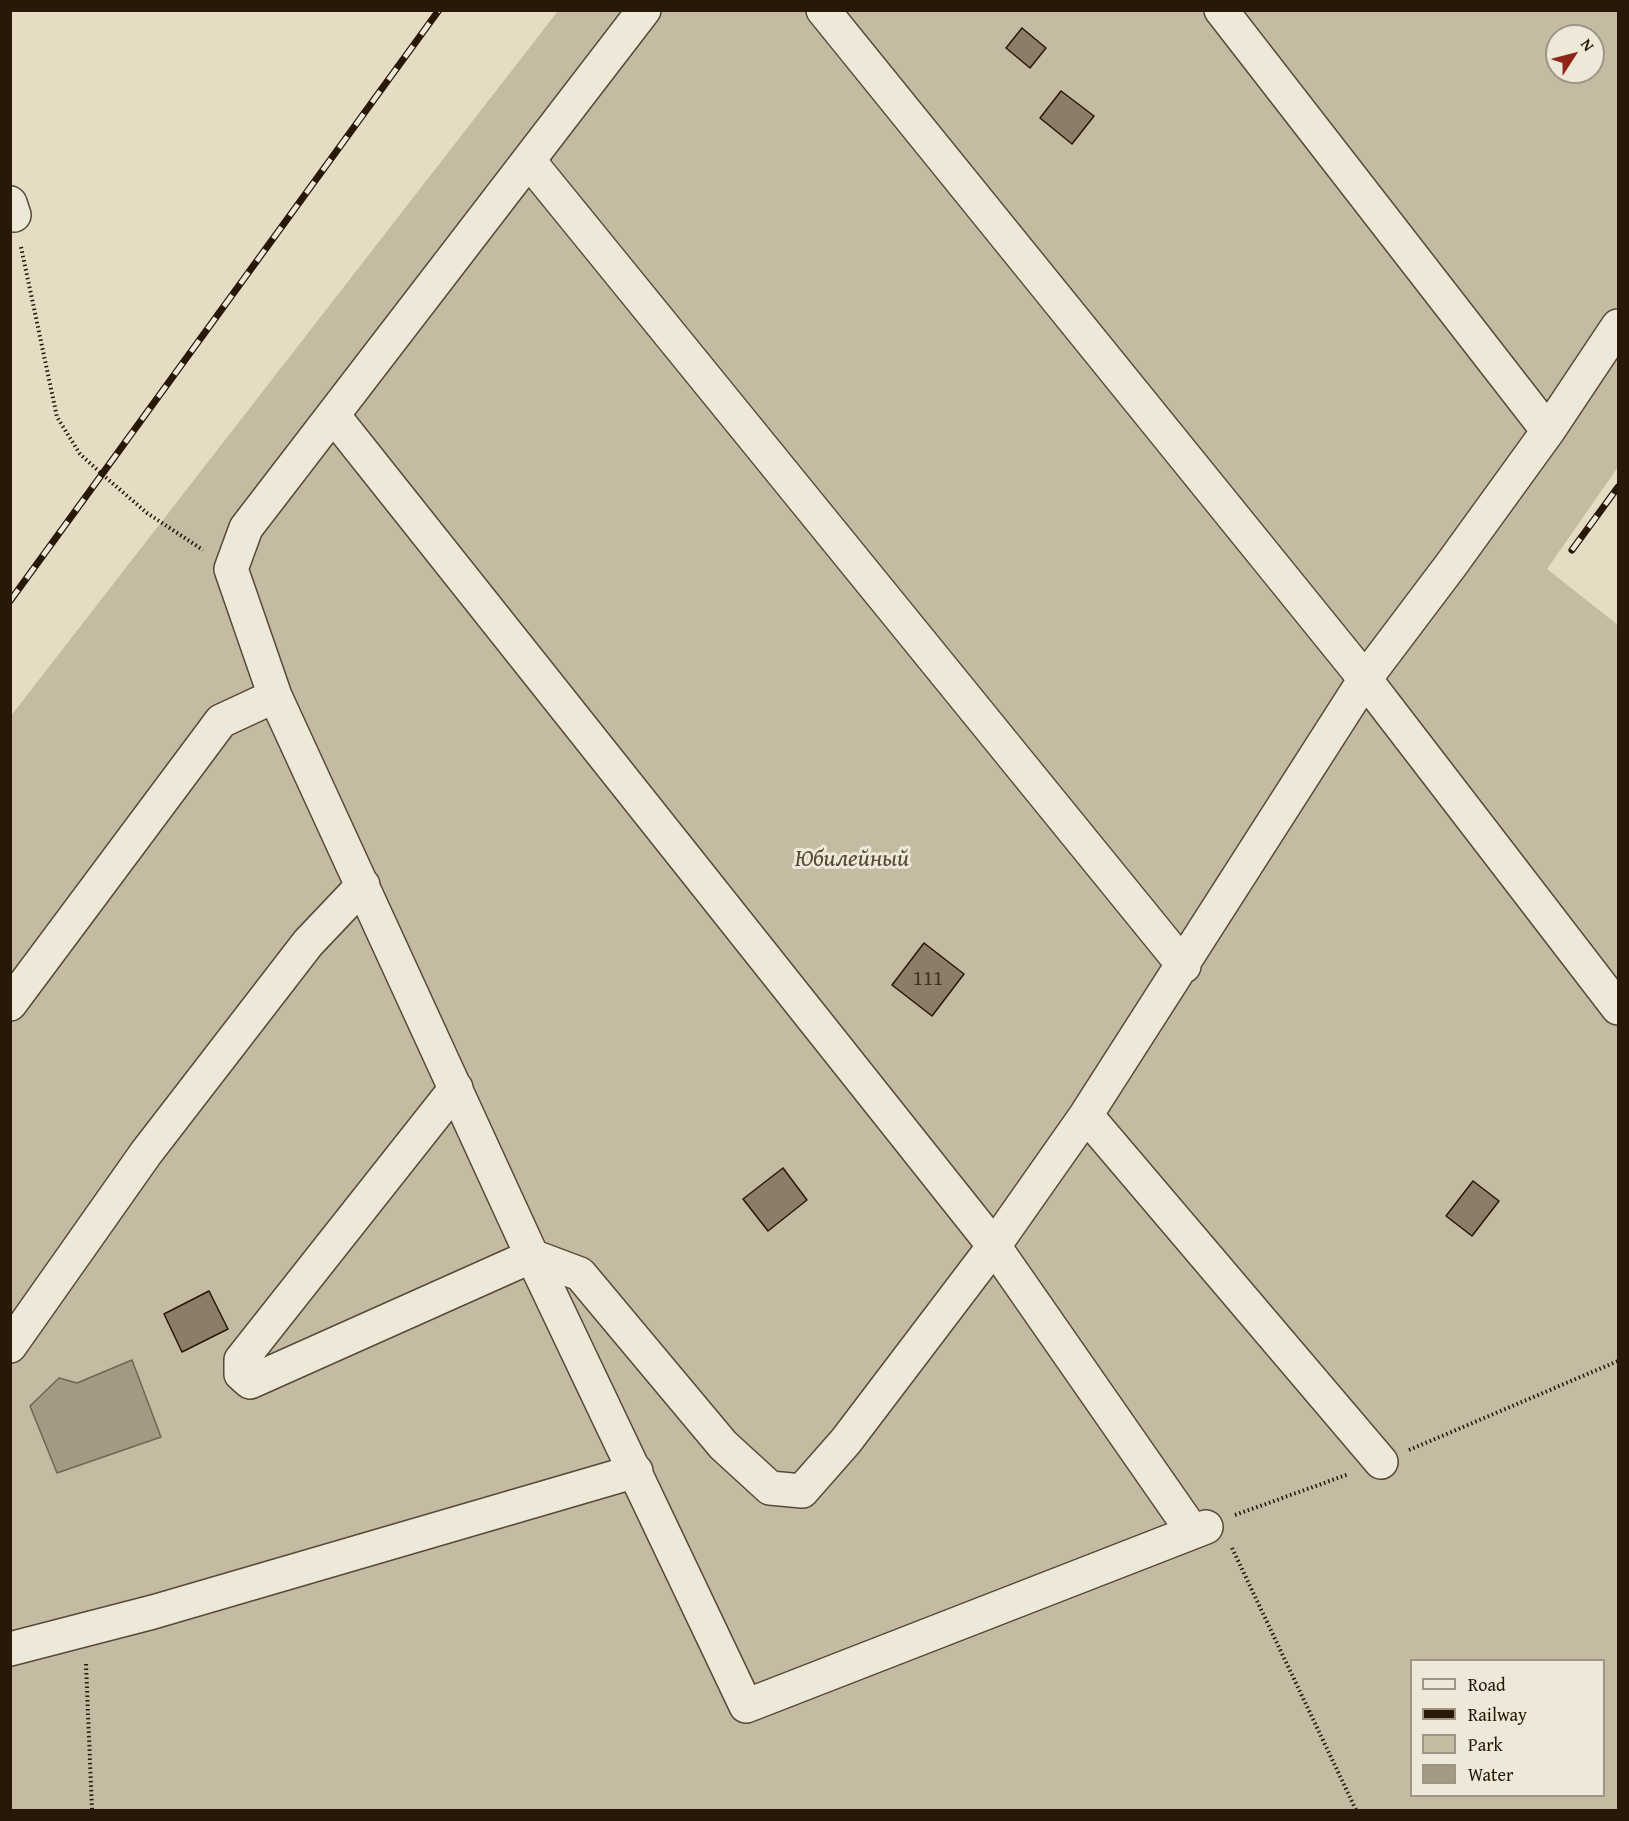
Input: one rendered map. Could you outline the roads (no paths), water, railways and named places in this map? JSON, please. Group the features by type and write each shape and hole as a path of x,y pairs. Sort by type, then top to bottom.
{"street":[{"path":"333,415 994,1246 1209,1534 746,1706 532,1256 275,696 231,569 246,528 644,10"},
{"path":"823,10 1365,679 1618,1008"},
{"path":"1221,10 1548,431"},
{"path":"529,161 1184,966"},
{"path":"456,1088 241,1360 241,1374 250,1382 532,1256 580,1274 723,1445 770,1488 802,1491 846,1441 994,1246 1086,1115 1184,966 1365,679 1548,431 1618,326"},
{"path":"10,1004 221,721 275,696"},
{"path":"10,1346 146,1153 308,942 363,885"},
{"path":"1086,1115 1381,1462"},
{"path":"10,1649 164,1609 636,1471"}],"water":[{"path":"132,1360 161,1437 57,1473 30,1406 59,1378 77,1383"}],"railway":[{"path":"10,601 439,10"},
{"path":"1572,550 1618,487"}],"park label":[{"name":"Юбилейный","path":"852,860"}]}
